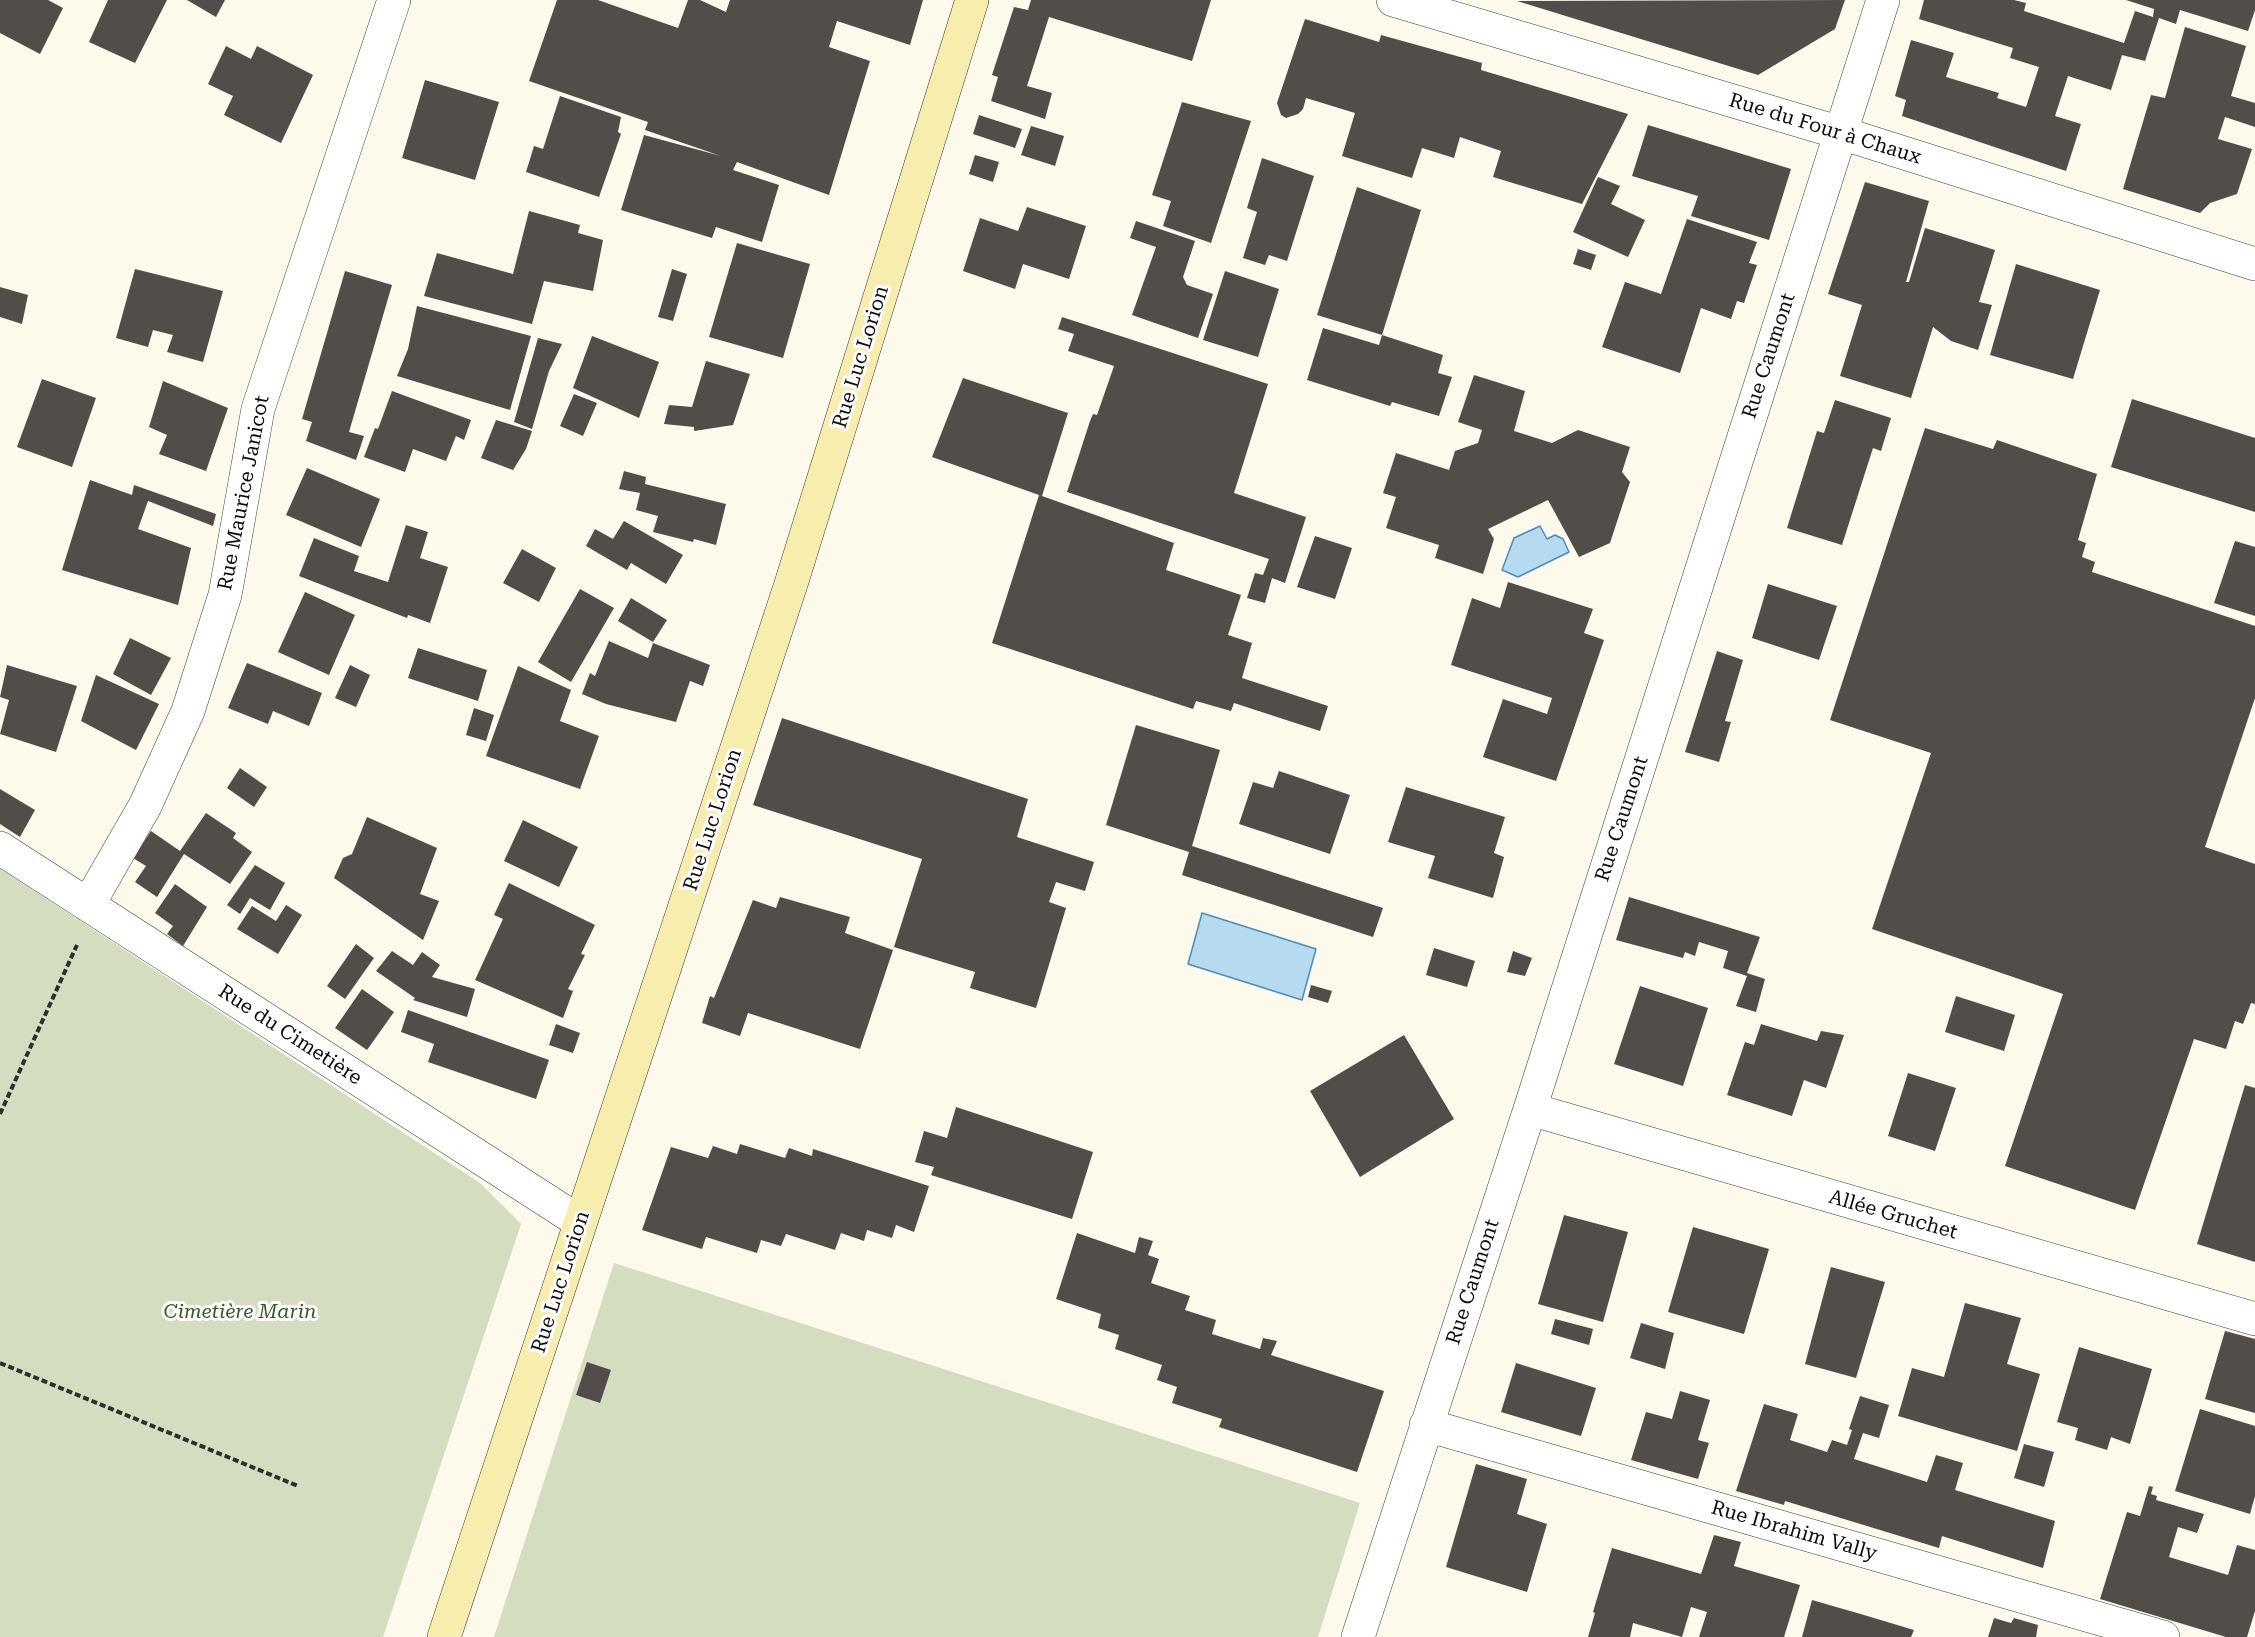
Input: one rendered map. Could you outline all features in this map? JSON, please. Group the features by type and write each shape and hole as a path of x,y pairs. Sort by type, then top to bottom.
{"street":[{"name":"Rue Maurice Janicot","path":"91,907 145,806 188,711 225,595 258,409 394,0"},
{"name":"Rue Luc Lorion","path":"444,1637 791,584 972,0"},
{"name":"Rue du Four à Chaux","path":"1393,0 1427,5 2255,264"},
{"name":"Rue Caumont","path":"1358,1637 1530,1109 1884,0"},
{"name":"Rue du Cimetière","path":"0,848 580,1222"},
{"name":"Allée Gruchet","path":"1530,1109 2255,1319"},
{"name":"Rue Ibrahim Vally","path":"1426,1425 2163,1637"}],"path":[{"path":"0,1114 91,907"},
{"path":"0,1363 298,1486"}],"green space":[{"name":"Cimetière Marin","path":"0,868 480,1183 521,1224 383,1637 0,1637"},
{"path":"614,1263 1360,1503 1318,1637 494,1637"}],"water":[{"path":"1540,526 1547,539 1555,535 1563,539 1569,552 1518,577 1502,570 1514,538"},
{"path":"1202,913 1316,949 1302,1000 1188,964"}],"building":[{"path":"0,0 48,0 63,8 40,54 0,33"},
{"path":"108,0 167,0 135,63 89,42"},
{"path":"187,0 225,0 216,17"},
{"path":"557,0 598,0 678,28 688,0 700,0 726,12 730,0 923,0 910,45 837,21 829,47 870,61 829,195 737,162 733,170 779,185 762,242 716,227 712,238 621,210 644,135 721,156 645,130 648,122 529,81"},
{"path":"1031,0 1211,0 1192,61 1049,17 1027,86 1052,93 1045,119 991,101 998,77 992,75 1014,7 1028,10"},
{"path":"1845,0 1835,29 1758,75 1517,1"},
{"path":"1924,0 2014,0 2026,3 2024,11 2124,43 2135,11 2153,17 2154,9 2126,0 2255,0 2255,10 2248,31 2180,10 2176,24 2159,18 2145,61 2122,55 2111,90 2068,76 2055,116 2081,124 2066,171 1902,116 1906,100 1895,96 1911,40 1954,53 1946,77 1999,93 1997,98 2026,107 2039,67 2010,58 2013,48 1919,19"},
{"path":"1305,19 1379,42 1381,35 1482,63 1481,70 1628,114 1582,204 1493,177 1501,151 1460,137 1454,158 1422,148 1412,178 1342,156 1355,113 1306,98 1303,109 1298,114 1286,118 1281,115 1277,103"},
{"path":"2185,27 2246,46 2231,96 2255,103 2255,127 2225,117 2218,139 2252,149 2237,194 2210,203 2200,213 2123,189 2151,95 2165,98"},
{"path":"226,46 251,59 257,46 313,75 281,143 224,115 233,96 208,84"},
{"path":"425,80 499,102 475,180 402,158"},
{"path":"560,96 621,117 618,132 621,134 599,197 526,172 534,146 543,149"},
{"path":"1182,102 1251,121 1211,243 1163,226 1171,201 1152,195"},
{"path":"979,115 1022,129 1015,148 973,134"},
{"path":"1648,125 1791,169 1769,240 1691,216 1698,196 1632,176"},
{"path":"1031,126 1064,136 1055,166 1021,155"},
{"path":"975,155 999,162 993,182 969,174"},
{"path":"1262,158 1314,176 1287,261 1269,255 1265,265 1243,258 1257,212 1247,208"},
{"path":"1598,177 1620,186 1611,204 1645,220 1628,257 1573,232"},
{"path":"1865,182 1929,201 1906,282 1909,282 1925,228 1995,250 1979,302 1992,305 1978,350 1951,341 1933,327 1911,398 1840,376 1862,305 1828,294"},
{"path":"1357,187 1421,210 1382,335 1317,315"},
{"path":"1027,207 1086,226 1069,279 1023,264 1015,289 963,271 980,218 1018,231"},
{"path":"529,211 580,225 578,233 603,240 593,291 544,281 532,324 424,296 437,253 513,274"},
{"path":"1687,219 1757,242 1749,263 1757,265 1744,303 1737,301 1731,319 1701,308 1680,373 1602,347 1625,282 1661,294"},
{"path":"1136,221 1195,241 1183,277 1187,285 1213,294 1198,338 1132,315 1156,247 1130,238"},
{"path":"737,243 810,264 783,358 709,337"},
{"path":"1578,249 1596,255 1591,270 1573,264"},
{"path":"2016,264 2100,290 2073,379 1990,355"},
{"path":"135,269 223,291 203,362 167,352 173,335 153,330 148,347 116,338"},
{"path":"672,269 687,274 673,321 658,317"},
{"path":"345,271 392,285 349,432 364,436 356,460 306,441 312,422 302,419"},
{"path":"1225,271 1279,289 1258,357 1203,340"},
{"path":"0,287 28,295 22,324 0,317"},
{"path":"417,306 531,336 510,410 397,376 408,349"},
{"path":"1062,317 1268,384 1234,493 1306,517 1285,583 1272,578 1265,603 1247,598 1255,573 1263,575 1269,559 1067,492 1090,421 1093,414 1097,415 1114,366 1068,351 1074,334 1058,329"},
{"path":"1323,328 1379,345 1382,335 1443,355 1438,373 1452,377 1439,416 1392,402 1390,406 1307,380"},
{"path":"592,336 659,362 639,418 573,388"},
{"path":"538,338 562,344 549,371 532,429 514,422"},
{"path":"706,361 750,374 733,425 694,431 694,427 664,424 669,405 692,407"},
{"path":"1474,375 1525,391 1514,431 1552,443 1578,430 1630,447 1622,472 1630,482 1610,543 1579,557 1548,500 1488,529 1494,539 1483,574 1435,558 1439,545 1386,528 1396,497 1383,493 1396,453 1449,470 1455,451 1478,443 1482,430 1458,422"},
{"path":"963,378 1068,413 1042,496 1174,543 1166,570 1241,595 1228,635 1252,643 1242,678 1328,706 1320,731 1234,703 1231,711 1196,701 1193,709 992,643 1039,495 932,457"},
{"path":"42,379 96,398 72,467 17,447"},
{"path":"163,381 228,408 206,471 159,454 167,435 149,427"},
{"path":"392,391 471,420 464,440 456,436 446,461 413,449 405,472 364,457 375,428 378,429"},
{"path":"574,394 597,403 583,436 560,426"},
{"path":"2132,399 2255,438 2255,512 2111,467"},
{"path":"1835,400 1891,418 1881,451 1873,448 1842,545 1787,528 1817,431 1824,433"},
{"path":"496,420 532,431 526,449 513,470 481,458"},
{"path":"1925,428 1993,449 1997,440 2097,474 2078,540 2086,543 2082,557 2095,562 2092,572 2255,626 2255,698 2205,847 2255,864 2255,1004 2251,1003 2243,1024 2235,1021 2226,1049 2194,1039 2135,1210 2005,1166 2063,994 1872,929 1931,753 1830,720"},
{"path":"307,468 380,499 361,547 286,515"},
{"path":"624,471 646,477 645,484 726,504 716,545 653,532 658,516 636,510 640,493 619,489"},
{"path":"90,480 132,495 134,485 216,514 213,526 148,501 138,529 191,548 178,605 62,570"},
{"path":"624,521 683,555 666,584 631,563 627,570 586,546 595,529 613,539"},
{"path":"406,525 428,532 420,558 448,567 430,623 408,615 407,618 299,576 314,538 359,556 354,571 388,582"},
{"path":"1315,536 1352,548 1335,599 1297,587"},
{"path":"2235,541 2255,547 2255,616 2214,603"},
{"path":"522,549 556,568 539,602 503,583"},
{"path":"1508,582 1593,609 1584,633 1604,640 1556,781 1483,757 1503,699 1547,714 1552,698 1451,665 1472,598 1500,608"},
{"path":"1768,584 1837,606 1819,660 1752,638"},
{"path":"580,589 614,608 571,682 538,662"},
{"path":"305,592 355,615 329,675 278,652"},
{"path":"631,598 667,620 653,642 618,621"},
{"path":"130,638 171,658 151,695 113,674"},
{"path":"609,641 648,658 653,643 710,665 703,686 690,681 676,722 606,704 582,694 590,673 595,676"},
{"path":"418,648 487,670 478,701 408,678"},
{"path":"1717,651 1743,660 1725,721 1731,722 1719,762 1685,752"},
{"path":"247,663 322,693 309,726 273,711 268,724 228,708"},
{"path":"7,665 77,686 56,752 0,734 9,700 0,697"},
{"path":"350,665 370,675 356,707 335,698"},
{"path":"518,666 571,690 560,721 599,736 580,789 486,756"},
{"path":"96,675 159,704 136,750 81,721"},
{"path":"474,708 494,715 486,741 466,735"},
{"path":"782,718 1028,799 1017,837 1094,862 1085,891 1056,882 1049,902 1066,908 1036,1008 970,988 975,972 894,947 922,859 753,805"},
{"path":"1136,725 1220,750 1192,846 1383,908 1373,937 1182,875 1189,852 1106,825"},
{"path":"240,768 267,787 254,807 227,788"},
{"path":"1279,771 1350,795 1330,854 1239,824 1253,782 1273,788"},
{"path":"1406,787 1505,817 1494,853 1504,857 1493,898 1428,878 1435,856 1388,842"},
{"path":"0,789 35,810 20,837 0,824"},
{"path":"206,813 236,833 233,838 252,852 230,884 184,854 157,897 135,882 146,866 133,858 151,831 180,851"},
{"path":"367,817 437,848 420,894 439,901 423,940 334,878 343,858 352,854"},
{"path":"523,820 578,847 559,887 504,861"},
{"path":"255,865 285,883 270,910 250,898 240,914 227,905"},
{"path":"509,883 595,925 581,954 585,955 568,989 573,991 563,1018 475,980 503,919 494,915"},
{"path":"175,884 207,907 183,946 167,934 173,926 155,913"},
{"path":"780,897 850,917 845,933 893,950 860,1049 748,1013 740,1036 702,1023 710,996 714,998 753,900 776,908"},
{"path":"1629,897 1760,937 1747,973 1765,979 1756,1012 1736,1006 1747,976 1723,968 1728,951 1699,942 1695,956 1685,952 1683,958 1616,940"},
{"path":"286,905 302,915 278,954 237,929 252,906 276,921"},
{"path":"356,944 374,958 345,999 327,986"},
{"path":"1434,948 1475,961 1467,987 1426,975"},
{"path":"392,951 413,965 422,952 440,965 432,977 475,989 467,1017 413,1000 415,998 376,971"},
{"path":"1513,951 1532,958 1525,976 1507,972"},
{"path":"1311,985 1332,991 1328,1003 1308,997"},
{"path":"1640,986 1708,1008 1683,1086 1614,1064"},
{"path":"362,989 394,1012 367,1050 335,1028"},
{"path":"1956,996 2015,1015 2004,1051 1945,1032"},
{"path":"408,1010 549,1060 536,1099 428,1062 434,1044 401,1032"},
{"path":"556,1024 580,1033 573,1053 549,1045"},
{"path":"1761,1024 1817,1041 1821,1031 1844,1035 1826,1088 1804,1080 1792,1116 1727,1095 1745,1042 1754,1045"},
{"path":"1404,1035 1454,1119 1360,1177 1310,1091"},
{"path":"1908,1073 1956,1088 1935,1151 1888,1136"},
{"path":"2245,1085 2255,1088 2255,1262 2197,1244"},
{"path":"956,1107 1093,1152 1072,1219 931,1175 934,1167 915,1162 924,1131 947,1138"},
{"path":"740,1144 785,1158 789,1148 812,1156 813,1149 929,1186 914,1232 896,1225 892,1238 867,1230 864,1241 841,1233 835,1250 786,1234 781,1246 761,1240 757,1253 706,1237 702,1249 642,1230 671,1147 708,1158 713,1146 737,1154"},
{"path":"1564,1215 1628,1232 1603,1322 1538,1304"},
{"path":"1693,1227 1769,1249 1744,1334 1668,1312"},
{"path":"1077,1233 1135,1253 1139,1237 1153,1241 1148,1255 1159,1259 1151,1283 1190,1296 1185,1310 1216,1320 1212,1334 1260,1349 1263,1338 1277,1341 1271,1355 1384,1391 1357,1472 1219,1427 1222,1419 1172,1403 1177,1387 1157,1380 1162,1365 1115,1349 1119,1335 1098,1328 1101,1314 1056,1299"},
{"path":"1831,1267 1885,1282 1856,1378 1805,1364"},
{"path":"1965,1303 2021,1318 2007,1364 2040,1374 2017,1451 1898,1416 1912,1368 1944,1377"},
{"path":"1555,1319 1593,1329 1589,1345 1551,1334"},
{"path":"1641,1323 1674,1333 1665,1369 1630,1358"},
{"path":"2225,1331 2255,1339 2255,1413 2205,1399"},
{"path":"2079,1347 2152,1369 2130,1444 2111,1437 2107,1450 2075,1440 2078,1428 2057,1422"},
{"path":"587,1362 611,1370 600,1403 576,1395"},
{"path":"1516,1363 1596,1388 1581,1436 1501,1412"},
{"path":"1680,1391 1710,1400 1698,1440 1709,1443 1698,1479 1631,1460 1646,1412 1672,1419"},
{"path":"1860,1396 1889,1405 1879,1438 1863,1433 1854,1459 1927,1482 1936,1455 1963,1463 1955,1490 2055,1521 2043,1568 1942,1536 1939,1548 1785,1501 1784,1505 1736,1491 1764,1404 1798,1414 1790,1440 1827,1452 1832,1440 1847,1445 1852,1430 1849,1429"},
{"path":"2200,1409 2255,1426 2255,1496 2250,1514 2175,1491"},
{"path":"2024,1444 2054,1452 2044,1487 2014,1478"},
{"path":"1476,1464 1527,1479 1517,1514 1547,1524 1527,1592 1446,1567"},
{"path":"2149,1486 2153,1487 2151,1494 2157,1496 2156,1500 2204,1514 2197,1533 2178,1527 2169,1557 2228,1575 2237,1545 2255,1550 2255,1611 2247,1637 2226,1637 2100,1599 2127,1512 2140,1516"},
{"path":"1714,1535 1741,1542 1734,1566 1800,1585 1784,1637 1699,1637 1707,1612 1691,1607 1682,1637 1633,1623 1630,1637 1588,1637 1612,1548 1701,1574"},
{"path":"1812,1600 1914,1630 1911,1637 1802,1637"},
{"path":"1994,1618 2011,1623 2014,1618 2038,1625 2036,1637 1988,1637"}]}
